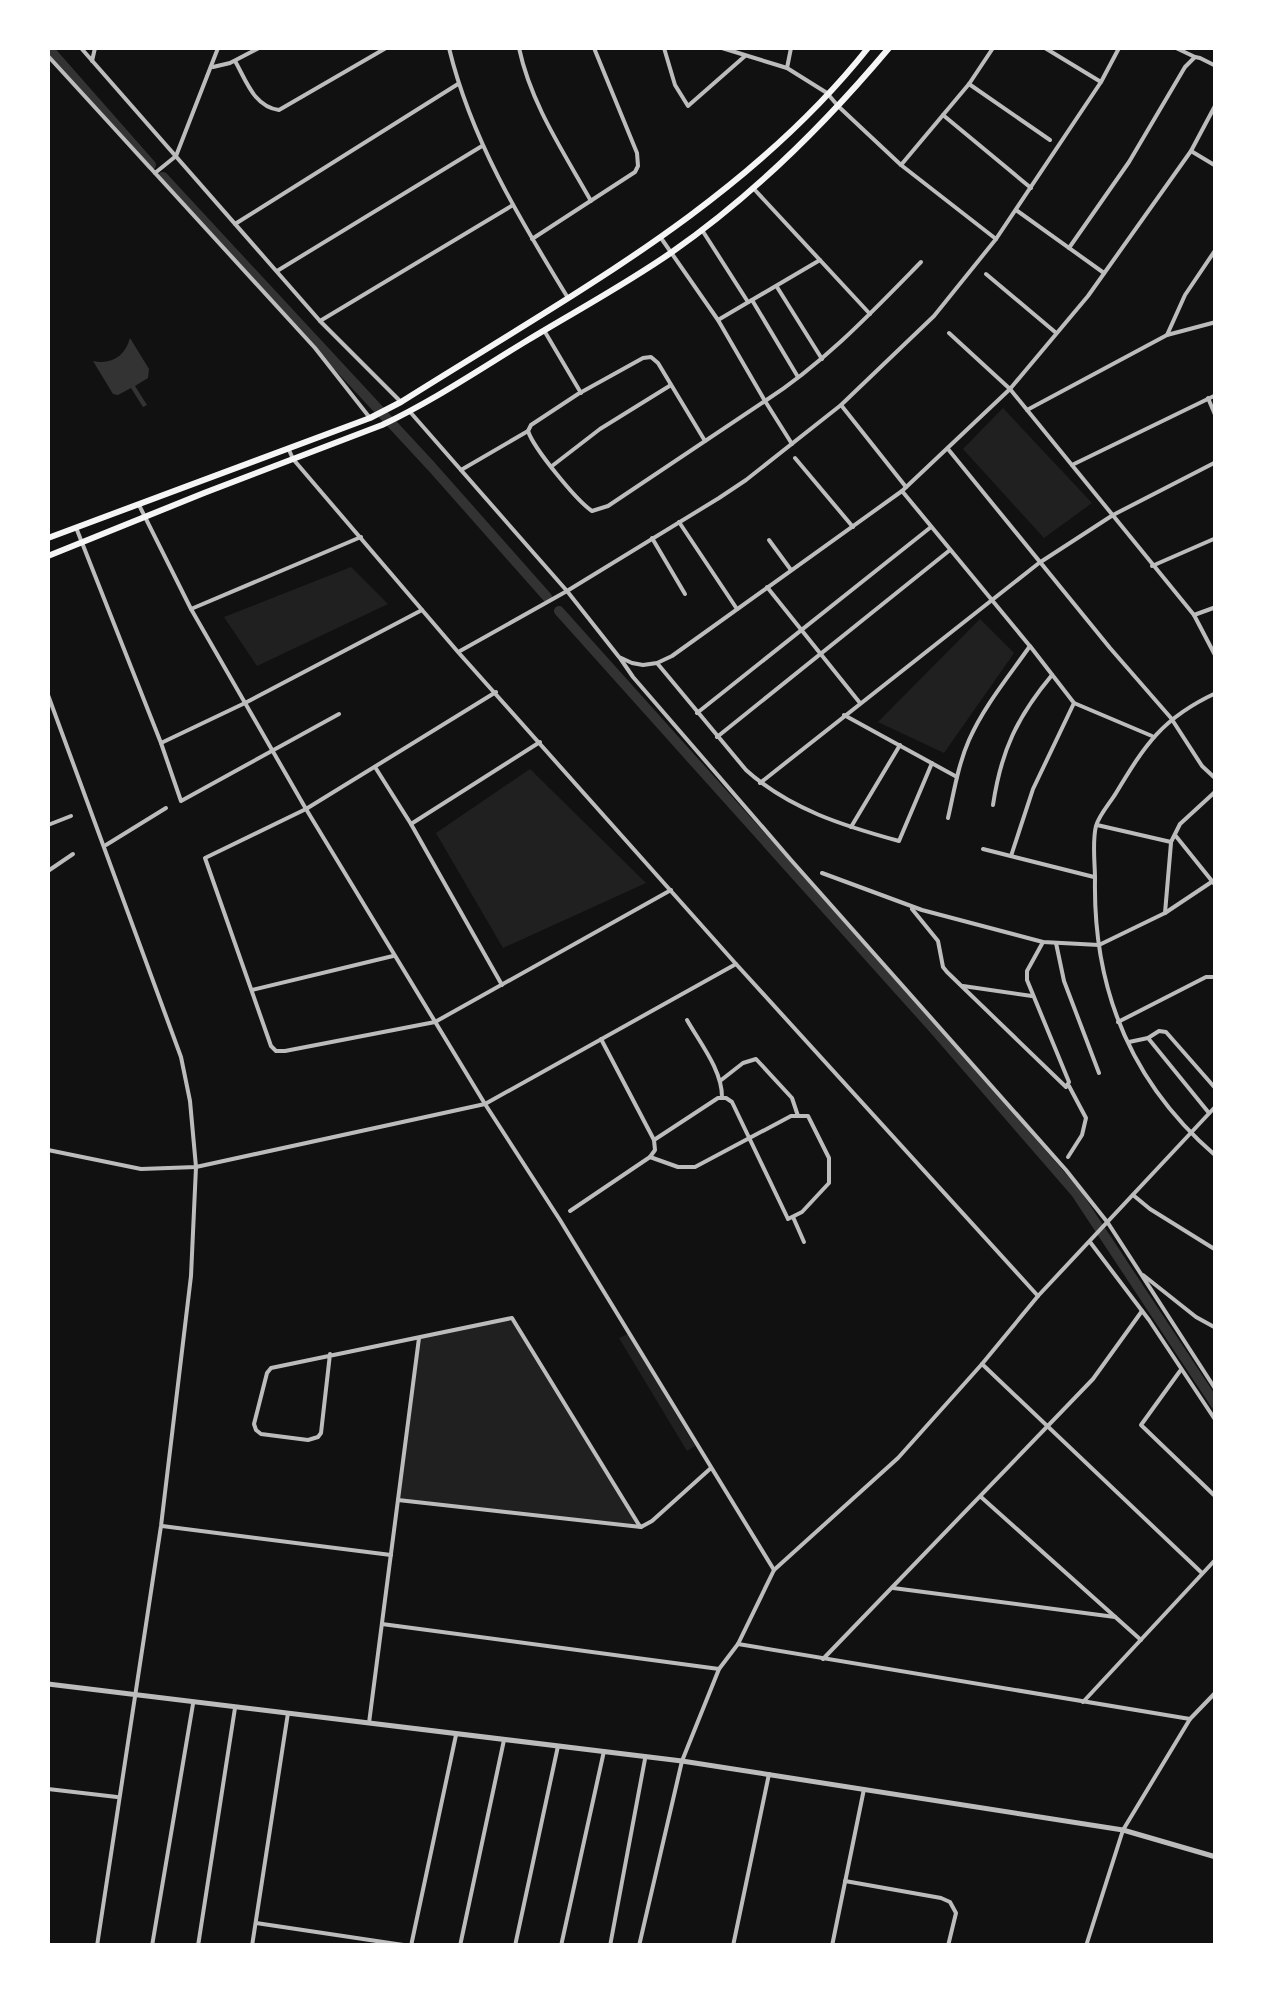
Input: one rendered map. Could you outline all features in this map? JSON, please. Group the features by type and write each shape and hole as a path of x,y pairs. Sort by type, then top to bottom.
{"main road":[{"path":"48,538 401,402 661,238 727,190 841,82 868,48"},
{"path":"48,556 410,411 702,230 789,156 889,48"}],"street":[{"path":"81,48 320,322 401,402"},
{"path":"92,61 95,48"},
{"path":"155,173 176,156 218,48"},
{"path":"212,67 259,48"},
{"path":"235,60 257,100 266,108 279,110 386,48"},
{"path":"449,48 482,146 568,298"},
{"path":"519,48 540,113 591,201"},
{"path":"532,239 638,166 637,153 594,48"},
{"path":"664,48 675,85 688,106 745,56"},
{"path":"722,48 787,68 827,93 901,165 996,238"},
{"path":"787,68 791,48"},
{"path":"901,165 969,84 992,48"},
{"path":"1045,48 1101,82"},
{"path":"458,652 566,591 746,480 841,405 934,316 996,238 1101,82 1119,48"},
{"path":"1176,48 1216,66"},
{"path":"48,56 326,360 372,416"},
{"path":"1069,248 1195,57"},
{"path":"235,224 458,84"},
{"path":"969,84 1050,140"},
{"path":"619,656 632,663 657,663 672,656 904,489 948,449 1010,389 1104,273 1191,150 1216,104"},
{"path":"943,115 1031,188"},
{"path":"276,272 482,146"},
{"path":"1191,150 1216,166"},
{"path":"753,188 870,314"},
{"path":"320,322 513,205"},
{"path":"1016,210 1104,273"},
{"path":"702,230 799,379"},
{"path":"661,238 718,320 793,444"},
{"path":"1167,335 1184,295 1216,249"},
{"path":"718,320 820,260"},
{"path":"528,431 581,504 592,512 601,510 799,379 922,262"},
{"path":"986,274 1056,333"},
{"path":"776,286 822,359"},
{"path":"1027,410 1167,335 1216,322"},
{"path":"543,330 581,392"},
{"path":"949,334 1010,389 1194,615 1216,656"},
{"path":"461,470 528,431 543,416 581,392 651,357 705,441"},
{"path":"552,466 600,429 671,385"},
{"path":"1072,465 1216,395"},
{"path":"1208,398 1216,417"},
{"path":"841,405 931,526 1074,703 1154,737"},
{"path":"410,411 566,591 758,823 1062,1165 1139,1271 1216,1390"},
{"path":"288,446 293,459 458,652 1038,1296"},
{"path":"948,449 1171,718 1202,766 1216,779"},
{"path":"795,458 853,527"},
{"path":"760,783 1040,562 1113,515 1216,462"},
{"path":"138,503 192,609 306,809 774,1570"},
{"path":"679,522 737,610"},
{"path":"76,526 180,801 339,714"},
{"path":"698,713 931,526"},
{"path":"192,609 361,537"},
{"path":"652,538 685,594"},
{"path":"1152,566 1216,538"},
{"path":"769,540 791,570"},
{"path":"718,737 950,550"},
{"path":"768,587 860,703"},
{"path":"1194,615 1216,606"},
{"path":"161,743 246,704 422,610"},
{"path":"948,818 968,743 979,720 1030,646"},
{"path":"657,663 746,770 760,783 826,820 899,842 932,763"},
{"path":"992,805 1001,762 1016,724 1052,674"},
{"path":"496,692 306,809 205,858 271,1046 285,1051 436,1022 672,890"},
{"path":"1216,693 1171,718 1139,756 1096,825 1094,916 1109,996 1127,1042 1147,1078 1190,1133 1216,1156"},
{"path":"48,694 181,1057 196,1167 191,1276 161,1526 97,1946"},
{"path":"1011,856 1032,789 1074,703"},
{"path":"844,715 957,777"},
{"path":"48,728 59,723"},
{"path":"411,824 540,742"},
{"path":"851,828 900,746"},
{"path":"375,766 502,985"},
{"path":"1165,913 1174,834 1184,819 1216,791"},
{"path":"104,846 166,808"},
{"path":"48,826 71,816"},
{"path":"1096,825 1171,842"},
{"path":"822,873 909,906 1043,942 1098,945 1165,913 1214,882 1174,834"},
{"path":"982,848 1095,878"},
{"path":"48,871 73,854"},
{"path":"909,906 938,941 943,967 1062,1086 1069,1086"},
{"path":"1043,942 1026,980 1086,1118 1082,1135 1068,1157"},
{"path":"1056,942 1064,982 1099,1073"},
{"path":"252,990 394,955"},
{"path":"48,1150 141,1169 196,1167 485,1104 736,964"},
{"path":"1118,1022 1206,976 1216,977"},
{"path":"962,986 1032,996"},
{"path":"687,1020 720,1081 722,1098"},
{"path":"1127,1042 1166,1032 1216,1089"},
{"path":"1148,1038 1209,1113"},
{"path":"570,1211 650,1157 654,1150 654,1140 601,1039"},
{"path":"720,1081 743,1063 756,1059 792,1098 798,1116"},
{"path":"654,1140 722,1098"},
{"path":"650,1157 695,1167 749,1138 791,1116 808,1116 829,1158 830,1183 802,1212 788,1219 749,1138 732,1102 722,1098"},
{"path":"639,1946 682,1760 719,1670 738,1644 774,1570 898,1458 1038,1296 1216,1106"},
{"path":"1133,1195 1216,1250"},
{"path":"792,1217 804,1242"},
{"path":"1090,1242 1216,1421"},
{"path":"1139,1271 1196,1317 1216,1328"},
{"path":"823,1659 1092,1379 1142,1311"},
{"path":"330,1354 318,1438 261,1434 256,1430 254,1424 270,1368 330,1354 512,1318 642,1526"},
{"path":"369,1723 419,1338"},
{"path":"982,1364 1202,1573"},
{"path":"1182,1370 1141,1425 1216,1497"},
{"path":"398,1500 642,1526 662,1514 711,1468"},
{"path":"981,1497 1141,1640"},
{"path":"161,1526 391,1554"},
{"path":"1083,1702 1216,1559"},
{"path":"892,1588 1115,1617"},
{"path":"382,1624 719,1670"},
{"path":"738,1644 1190,1719"},
{"path":"48,1684 682,1760 1124,1830 1216,1857"},
{"path":"1086,1946 1124,1830 1190,1719 1216,1692"},
{"path":"152,1946 193,1702"},
{"path":"198,1946 236,1707"},
{"path":"252,1946 288,1713"},
{"path":"256,1923 410,1946 457,1734"},
{"path":"460,1946 504,1739"},
{"path":"515,1946 558,1746"},
{"path":"562,1946 604,1751"},
{"path":"610,1946 646,1756"},
{"path":"732,1946 768,1774"},
{"path":"48,1789 120,1797"},
{"path":"832,1946 864,1790"},
{"path":"846,1881 950,1902 956,1913 948,1946"}],"shaded area":[{"path":"130,338 149,369 148,378 135,386 147,405 143,407 131,388 113,394 93,361 117,358"},
{"path":"1003,408 1092,503 1044,538 963,449"},
{"path":"351,567 388,604 257,666 224,617"},
{"path":"980,619 1014,653 944,753 878,722"},
{"path":"530,769 646,883 503,948 436,833"},
{"path":"512,1318 639,1525 398,1500 419,1338"},
{"path":"628,1334 695,1446 687,1451 619,1338"}],"waterway":[{"path":"48,48 151,165"},
{"path":"163,177 547,597"},
{"path":"559,611 1076,1193 1216,1405"}]}
